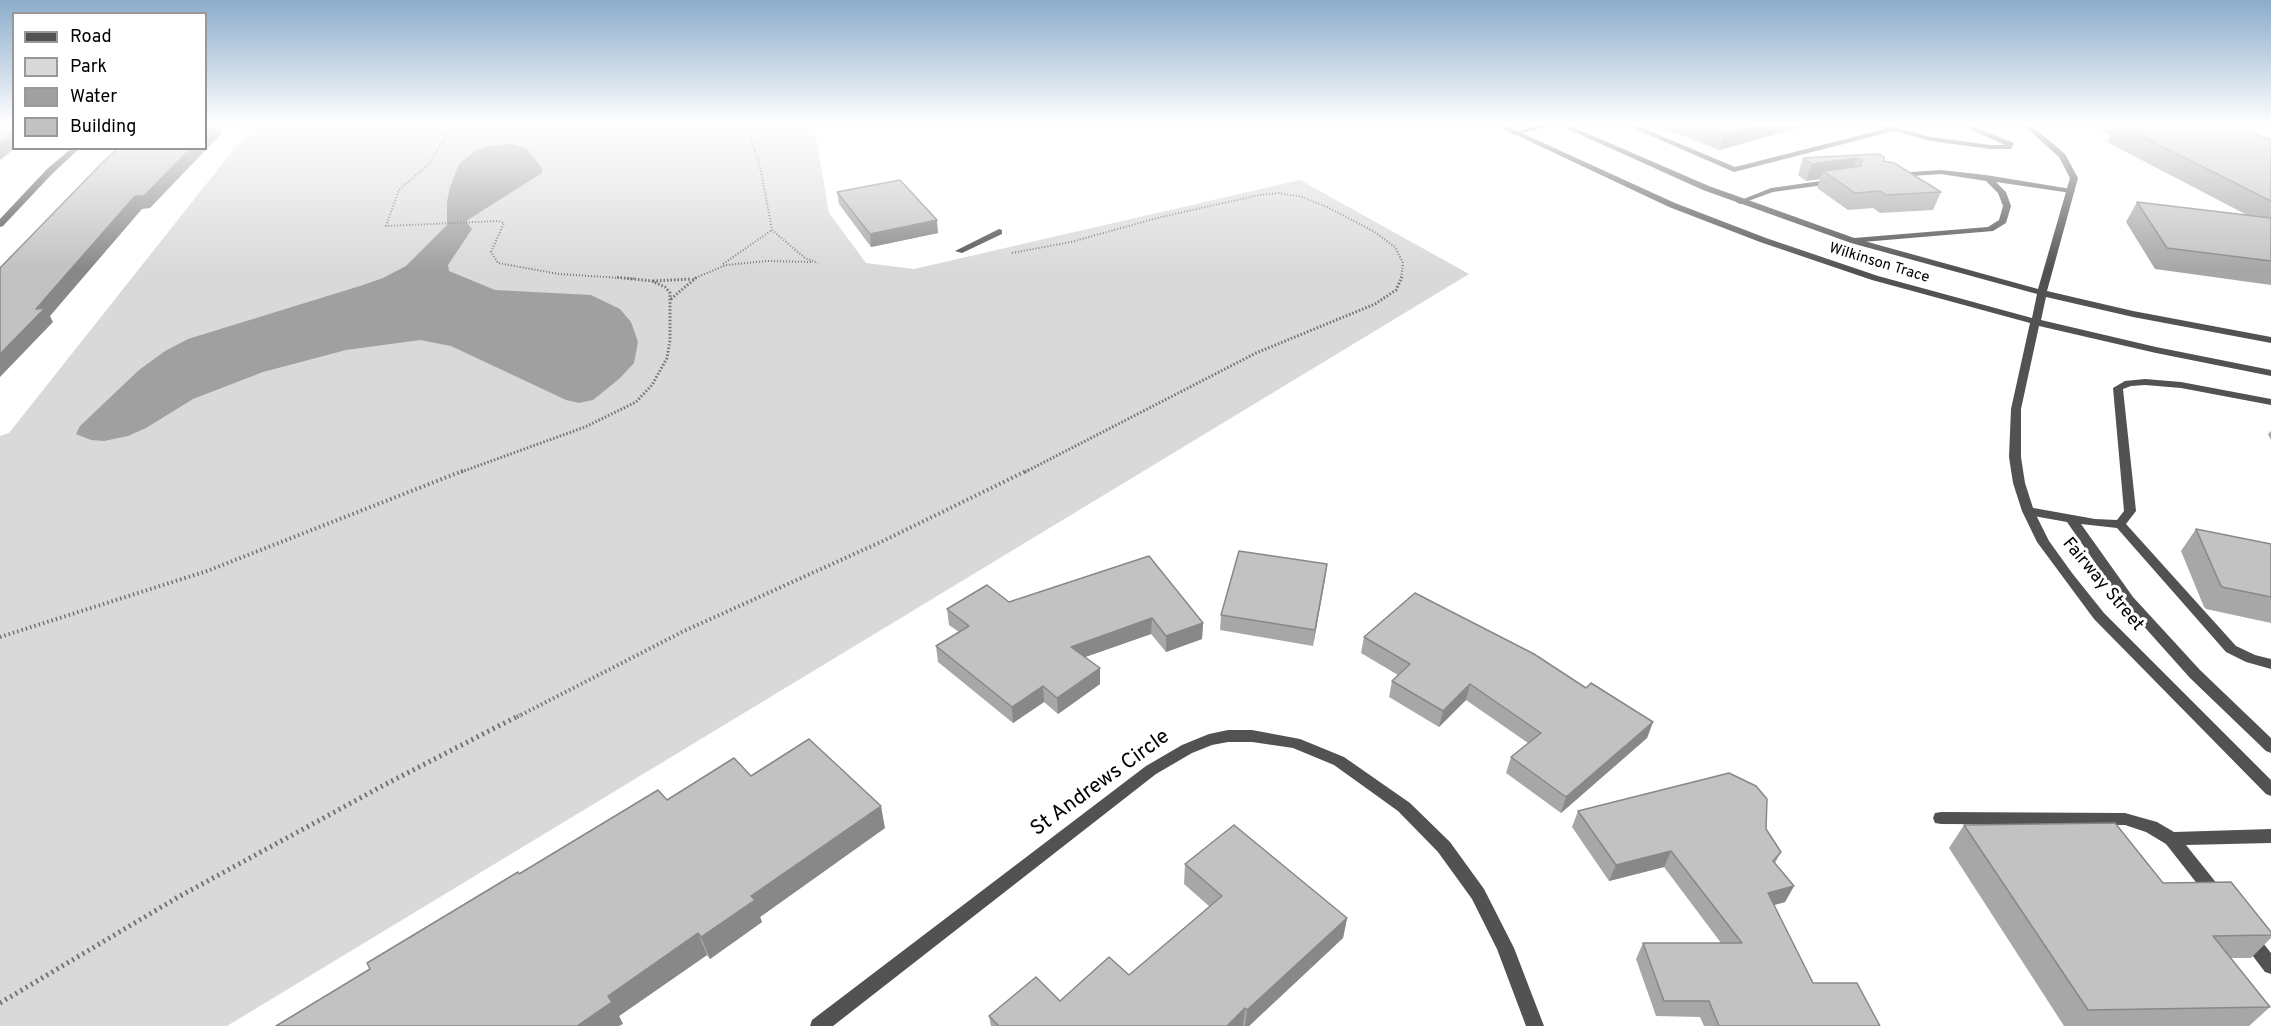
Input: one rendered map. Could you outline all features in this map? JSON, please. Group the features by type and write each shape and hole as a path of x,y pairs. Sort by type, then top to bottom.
{"street":[{"path":"0,224 48,173"},
{"name":"Wilkinson Trace","path":"1601,173 1662,201 1763,240 1875,278 2036,322 2156,350 2271,373"},
{"name":"Wilkinson Trace","path":"1674,173 1740,201 1854,241 2042,293 2133,314 2271,340"},
{"path":"1882,176 1928,173"},
{"path":"1949,173 2071,191"},
{"name":"Fairway Street","path":"2071,173 2074,178 2071,191 2042,293 2016,409 2015,457 2019,483 2028,511 2043,542 2099,616 2271,790"},
{"path":"1854,241 1990,229 2003,221 2007,206 2002,192 1986,177"},
{"path":"1740,201 1771,190 1839,180"},
{"path":"0,213 11,212"},
{"path":"962,249 999,232"},
{"path":"2120,524 2130,511 2118,388 2129,383 2145,382 2181,385 2271,402"},
{"path":"2028,511 2095,523 2120,524 2231,649 2251,659 2271,664"},
{"path":"2071,519 2128,600 2195,674 2271,747"},
{"name":"St Andrews Circle","path":"819,1026 1151,770 1187,749 1209,740 1228,736 1252,736 1295,742 1340,761 1404,807 1444,847 1478,894 1505,948 1535,1026"},
{"path":"1941,818 2125,819 2151,827 2172,839 2271,966"},
{"path":"2172,839 2271,836"}],"path":[{"path":"418,173 399,189 386,226 487,221 504,223 491,252 492,258 498,263 543,272 651,280 692,279"},
{"path":"718,267 751,262 818,262 805,258 772,230 762,173"},
{"path":"0,1003 180,896 386,784 684,631 883,541 1011,479 1256,353 1375,304 1396,290 1403,275 1400,255 1395,247 1383,238 1327,207 1302,197 1279,193 1259,195 1161,217 1049,247 992,255 962,249"},
{"path":"671,299 692,279 718,267 772,230"},
{"path":"0,637 207,571 343,519 397,495 560,437 615,414 636,402 662,371 667,358 670,340 670,293 665,287 651,280"}],"green space":[{"path":"215,173 822,173 829,213 866,263 914,269 1300,180 1469,274 227,1026 0,1026 0,436 9,433"}],"water":[{"path":"456,173 542,173 466,221 472,229 448,265 449,271 495,290 591,295 620,309 631,322 638,342 634,363 619,379 593,400 579,403 566,400 451,346 420,340 346,350 263,372 193,399 146,428 128,436 104,441 91,440 76,434 80,426 139,370 165,351 188,339 360,286 383,278 406,266 447,225 447,202"}],"building":[{"path":"92,173 167,173 144,196 135,196 36,309 45,308 0,354 0,268"},
{"path":"1826,173 1910,173 1941,192 1886,195 1880,191 1855,193"},
{"path":"2215,173 2271,173 2271,201"},
{"path":"900,180 937,220 870,234 837,192"},
{"path":"2137,202 2271,218 2271,261 2167,248"},
{"path":"2196,529 2271,544 2271,597 2222,587"},
{"path":"1239,551 1327,564 1315,630 1221,615"},
{"path":"1149,556 1203,623 1166,636 1152,618 1071,647 1100,668 1057,698 1043,686 1012,707 936,646 969,626 947,609 987,585 1009,602"},
{"path":"1415,593 1534,654 1586,688 1591,683 1653,722 1566,797 1511,757 1541,733 1470,684 1443,711 1392,681 1410,664 1364,637"},
{"path":"809,739 881,806 751,896 755,900 701,937 698,933 608,996 612,1002 577,1026 276,1026 370,969 367,963 658,790 667,800 734,758 751,776"},
{"path":"1729,773 1756,786 1767,799 1766,829 1781,852 1773,861 1794,886 1768,893 1813,983 1857,983 1880,1026 1719,1026 1709,1001 1664,1001 1643,943 1742,943 1671,851 1616,865 1578,811"},
{"path":"2115,823 2163,883 2231,882 2271,932 2271,935 2213,936 2270,1007 2088,1010 1964,825"},
{"path":"1234,825 1347,918 1227,1026 999,1026 989,1016 1036,977 1060,1001 1109,957 1129,975 1222,896 1185,864"}]}
